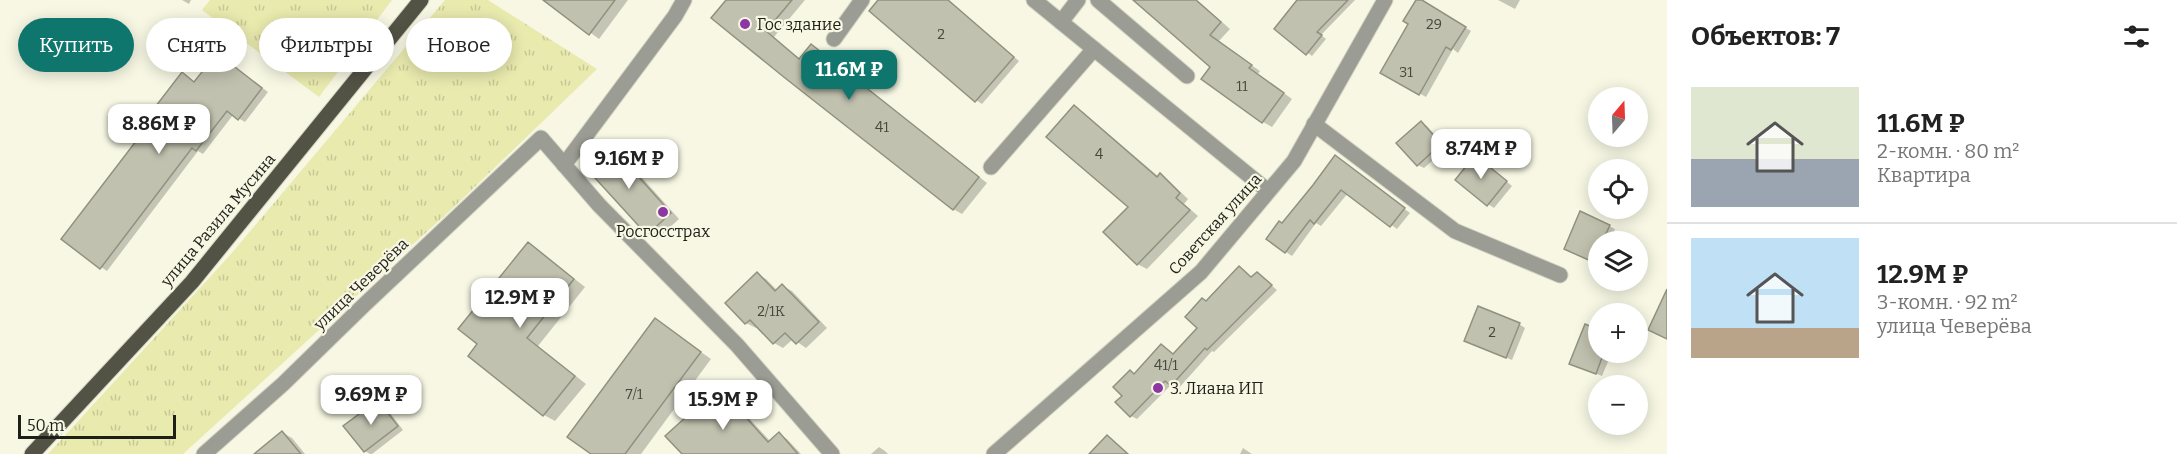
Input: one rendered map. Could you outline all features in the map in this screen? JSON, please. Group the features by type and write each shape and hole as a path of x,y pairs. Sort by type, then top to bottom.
{"main road":[{"name":"улица Разила Мусина","path":"32,454 192,282 421,0"}],"street":[{"path":"834,39 862,0"},
{"path":"1034,0 1268,191"},
{"path":"1061,22 1078,0"},
{"path":"1098,0 1187,76"},
{"name":"Советская улица","path":"994,454 1200,272 1294,160 1385,0"},
{"path":"680,1 675,16 564,165 599,205 737,345 832,454"},
{"path":"991,167 1094,49"},
{"path":"1314,124 1455,231 1560,275"},
{"name":"улица Чеверёва","path":"204,454 283,384 541,138 564,165"}],"green space":[{"path":"210,0 392,0 378,18 259,18 259,52 247,43 247,18 213,18 202,10"},
{"path":"445,0 488,0 597,69 454,207 183,454 48,454 231,254 384,72 394,72 394,61 406,46 406,72 512,72 512,18 430,18"},
{"path":"285,72 338,72 319,97"}],"building":[{"path":"543,0 615,0 589,35"},
{"path":"726,0 792,0 766,31 799,59 811,44 979,177 953,210 711,18"},
{"path":"878,0 948,0 1014,57 975,102 869,11"},
{"path":"1133,0 1196,0 1221,22 1210,35 1252,65 1249,68 1284,93 1262,123 1201,79 1210,67"},
{"path":"1297,0 1348,0 1317,32 1322,35 1306,55 1274,29"},
{"path":"1416,0 1422,0 1466,27 1451,50 1446,47 1419,95 1380,73 1408,24 1403,21"},
{"path":"182,72 194,82 202,72 241,72 262,88 238,120 227,111 196,151 192,148 100,269 61,239 153,119 149,115"},
{"path":"1074,105 1157,177 1160,173 1180,193 1176,198 1190,210 1137,265 1103,232 1128,207 1046,137"},
{"path":"1421,121 1441,144 1417,166 1396,143"},
{"path":"611,146 671,213 647,235 586,168"},
{"path":"1335,155 1405,208 1390,227 1341,190 1314,224 1310,220 1285,253 1266,239 1279,221 1282,223"},
{"path":"1475,155 1507,181 1487,206 1455,180"},
{"path":"1580,211 1588,215 1588,219 1597,219 1610,225 1607,231 1588,231 1588,260 1564,249"},
{"path":"528,242 574,279 527,338 575,376 543,416 468,356 477,344 458,329"},
{"path":"1239,266 1251,277 1257,272 1272,285 1207,350 1205,348 1171,386 1165,381 1130,417 1115,402 1122,396 1113,387 1130,370 1134,374 1161,344 1173,354 1197,328 1185,317 1202,298 1206,301"},
{"path":"757,272 775,291 782,284 819,322 796,344 785,333 773,344 750,320 745,324 725,303"},
{"path":"1667,289 1667,339 1648,330"},
{"path":"1478,306 1520,323 1506,358 1464,341"},
{"path":"655,318 701,352 625,454 591,454 567,437"},
{"path":"1585,324 1588,325 1588,363 1600,363 1596,374 1569,364"},
{"path":"719,387 768,442 779,432 798,454 682,454 665,436"},
{"path":"378,400 398,426 364,452 343,426"},
{"path":"282,431 301,454 254,454"},
{"path":"1107,435 1128,454 1089,454"}],"place":[{"name":"Гос здание","path":"745,24"},
{"name":"Росгосстрах","path":"663,212"},
{"name":"3. Лиана ИП","path":"1158,388"}]}
